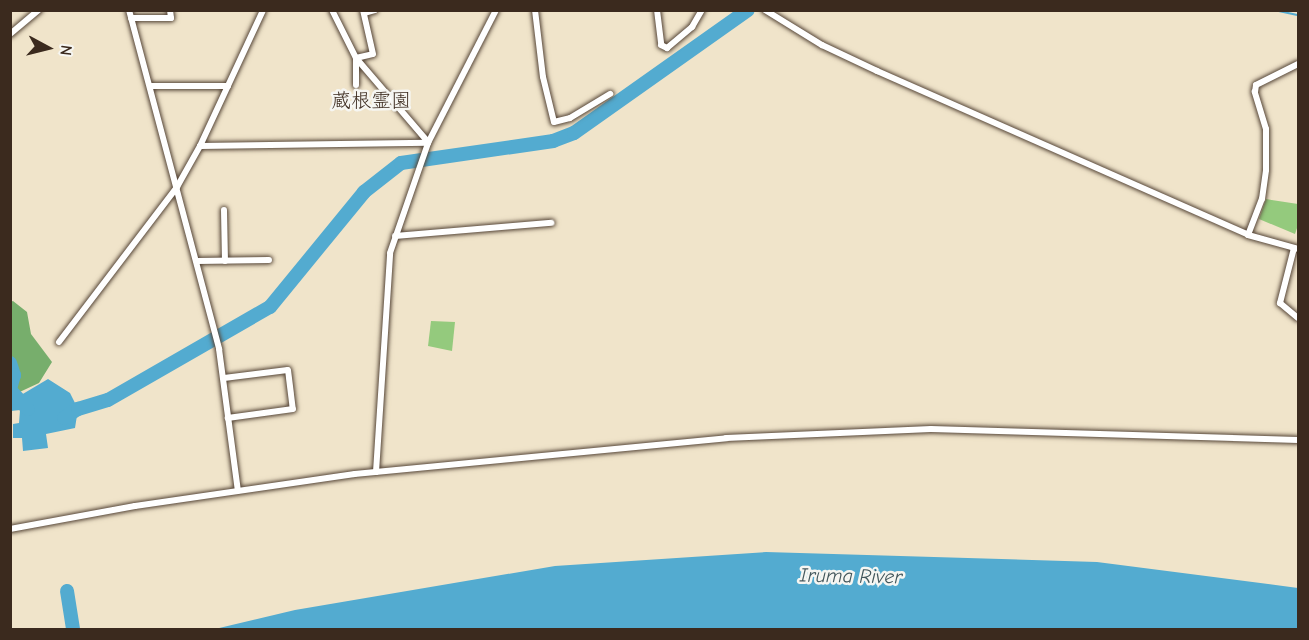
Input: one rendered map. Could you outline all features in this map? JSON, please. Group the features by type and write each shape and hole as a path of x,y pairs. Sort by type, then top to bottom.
{"street":[{"path":"10,34 39,10"},
{"path":"170,10 171,18 130,14 219,349 238,492"},
{"path":"59,342 177,187 200,146 263,10"},
{"path":"332,10 356,58 428,143"},
{"path":"356,58 374,54 364,12 375,10"},
{"path":"376,472 387,282 395,236 428,143 496,10"},
{"path":"535,10 543,77 554,122 583,112 610,94"},
{"path":"657,10 661,45 667,48 692,27 702,10"},
{"path":"766,11 822,45 877,71 1248,235 1296,248 1280,303 1299,318"},
{"path":"356,58 356,85"},
{"path":"1248,235 1262,199 1266,171 1266,129 1255,92 1256,86 1299,64"},
{"path":"150,86 228,86"},
{"path":"200,146 428,143"},
{"path":"224,210 225,261"},
{"path":"395,236 550,223"},
{"path":"196,261 269,260"},
{"path":"224,378 288,370 293,409 228,418"},
{"path":"10,529 376,472 650,444 931,429 1299,440"}],"green space":[{"path":"1266,199 1298,204 1298,225 1295,234 1259,219"},
{"path":"13,301 27,312 31,334 52,362 39,383 11,396 10,302"},
{"path":"431,321 455,322 452,351 428,346"}],"water":[{"path":"48,379 70,393 78,409 75,428 46,434 48,448 23,451 22,438 13,438 13,424 19,423 20,410 11,411 11,401"},
{"name":"Iruma River","path":"766,552 1097,562 1298,588 1298,629 215,629 295,610 555,566"}],"waterway":[{"path":"64,418 78,409 108,400 270,307 364,192 401,163 553,141 574,133 748,10"},
{"path":"1274,10 1298,15"},
{"path":"10,363 14,375 10,389"},
{"path":"10,390 28,409"},
{"path":"67,591 73,630"}],"district":[{"name":"蔵根霊園","path":"371,100"}]}
